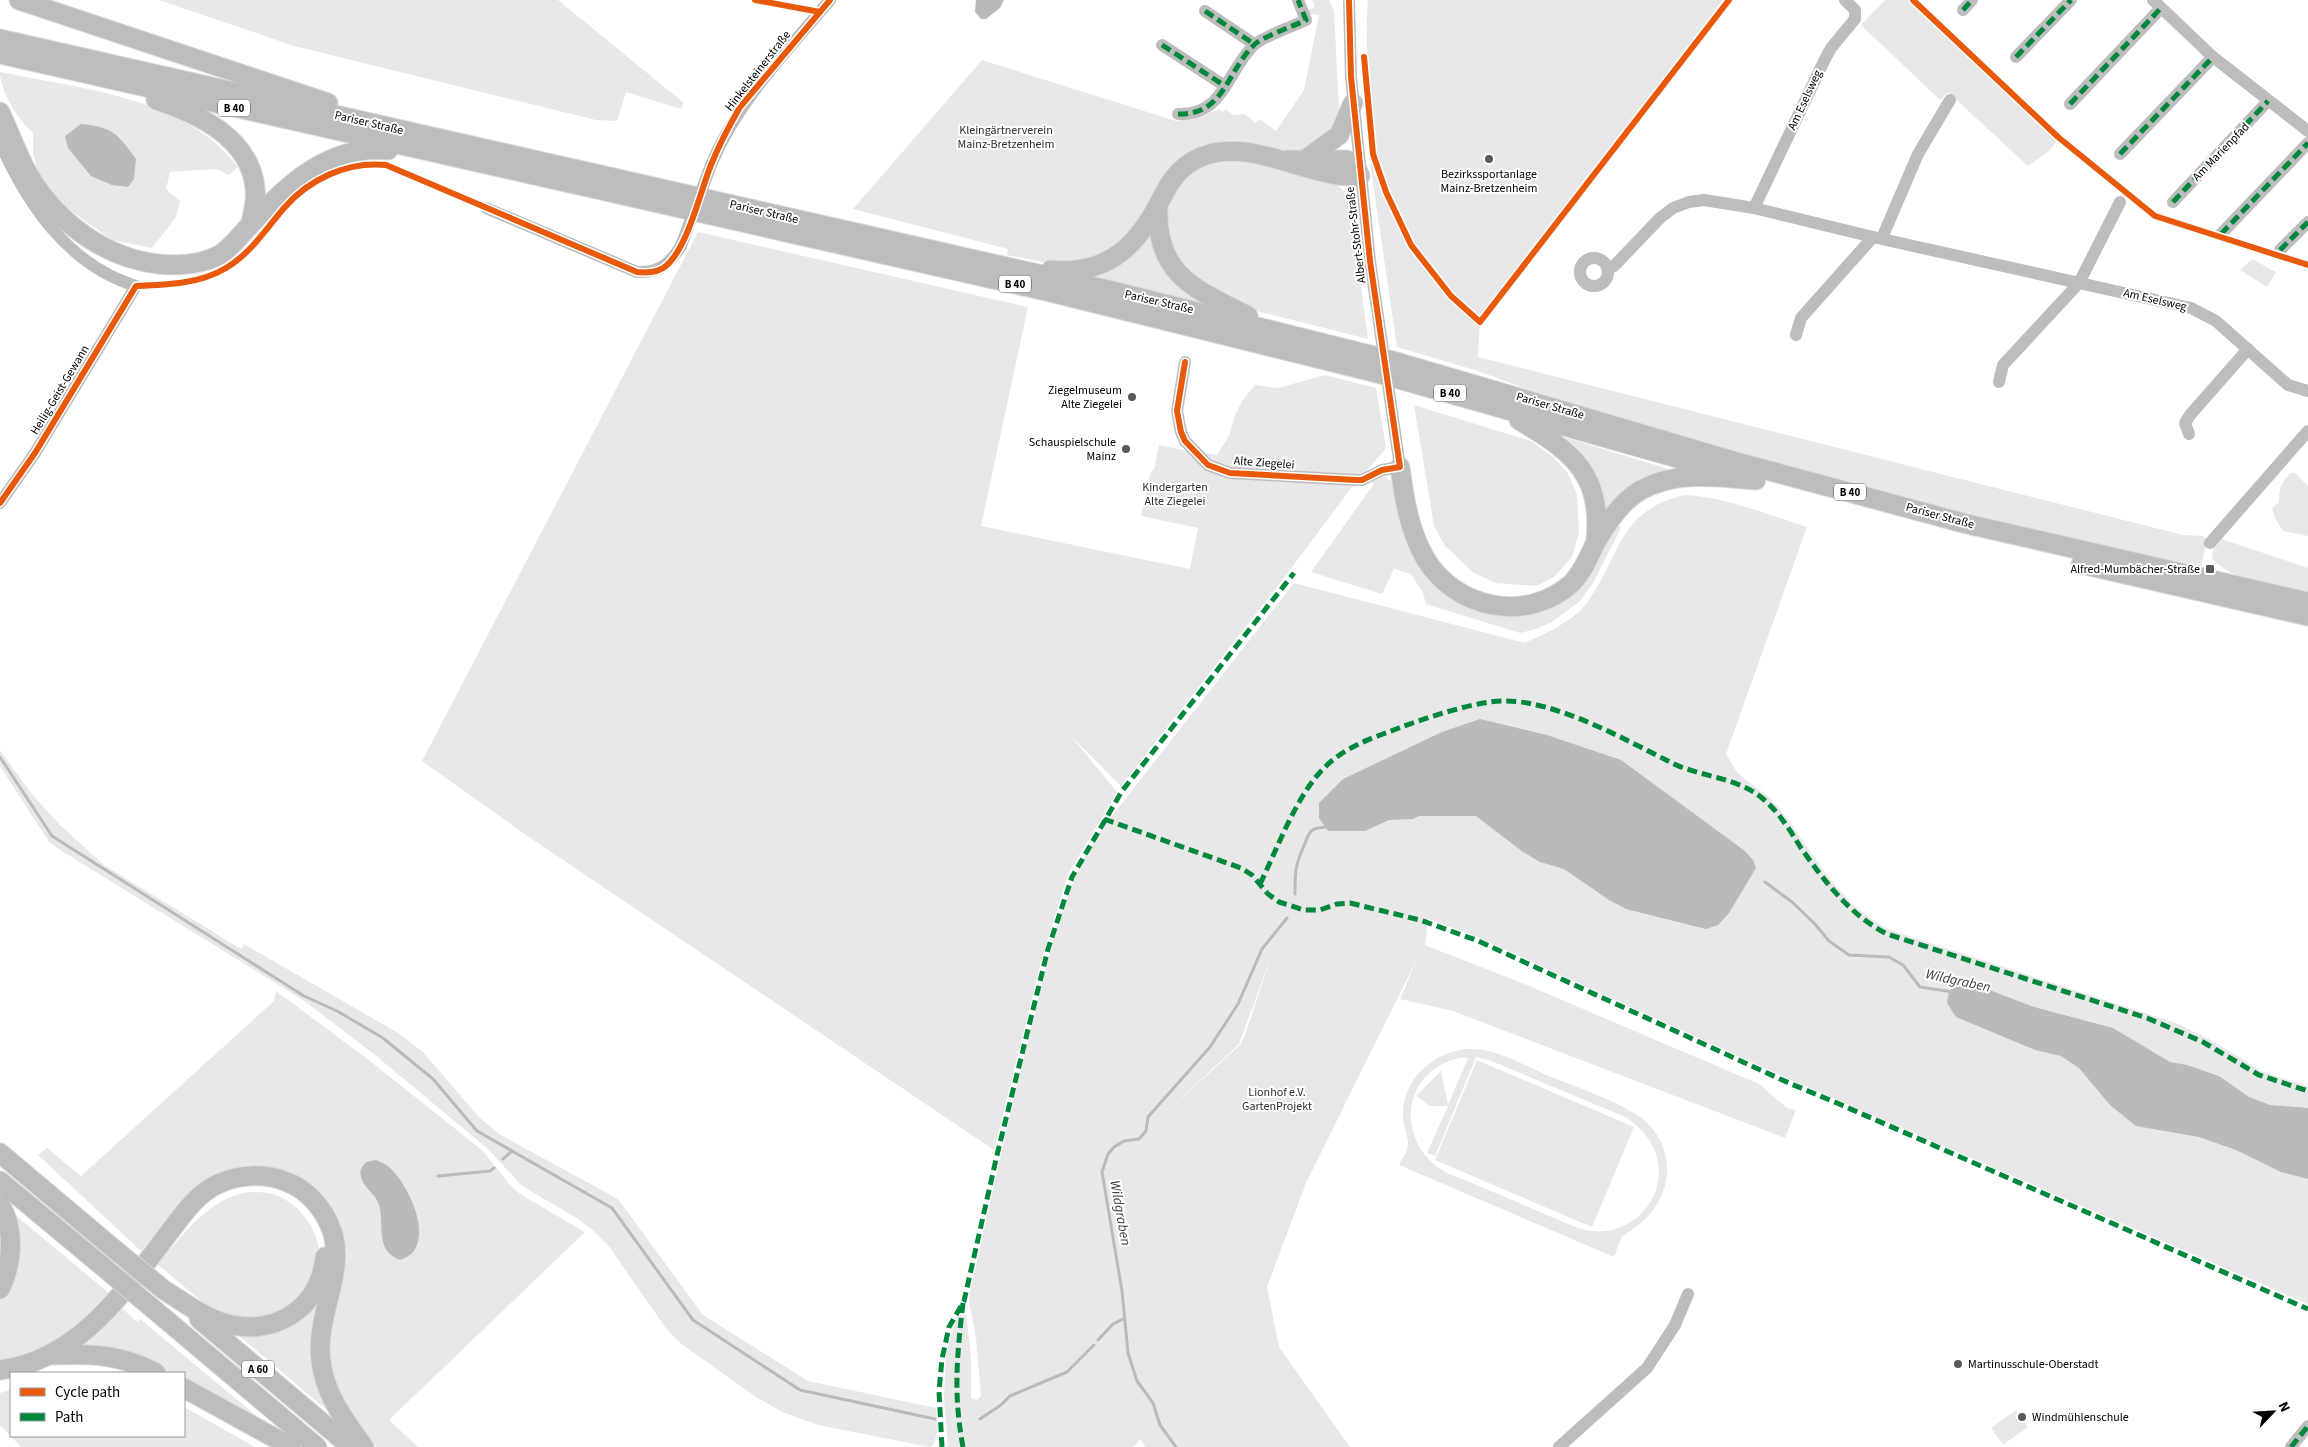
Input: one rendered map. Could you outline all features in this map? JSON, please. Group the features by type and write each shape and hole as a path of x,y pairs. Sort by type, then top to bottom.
{"highway":[{"path":"19,0 287,88 395,128"},
{"name":"Pariser Straße","path":"0,39 1275,330 1372,364"},
{"name":"Pariser Straße","path":"0,54 1372,364 1967,524 2308,602"},
{"path":"74,71 188,112 207,122 231,139 242,151 253,174 256,199 251,223"},
{"path":"1296,160 1339,135 1354,103"},
{"path":"0,112 30,176 51,205 77,229 122,255 138,261 165,264 199,262 222,253 297,178 327,161 348,154 384,149 451,157"},
{"name":"B 40","path":"988,263 1057,270 1086,269 1112,260 1134,241 1158,205 1174,176 1190,163 1207,155 1232,152 1296,160 1347,160 1355,165 1360,176"},
{"name":"B 40","path":"1158,205 1159,238 1165,256 1177,273 1214,299 1275,330"},
{"name":"Pariser Straße","path":"1401,371 1498,407 1756,480 1976,539 2308,616"},
{"name":"B 40","path":"1498,407 1558,444 1570,454 1582,470 1590,484 1596,505 1596,544"},
{"name":"B 40","path":"1400,467 1410,522 1426,559 1450,586 1477,602 1514,608 1532,605 1550,598 1575,579 1587,563 1610,520 1630,497 1652,484 1664,480 1696,476 1756,480"},
{"name":"A 60","path":"0,1153 352,1447"},
{"path":"0,1370 21,1366 50,1356 88,1330 150,1258 193,1203 207,1190 226,1180 252,1176 278,1179 302,1190 312,1198 327,1219 336,1244 337,1257 334,1277 321,1332 322,1370 335,1407 364,1447"},
{"name":"A 60","path":"0,1181 317,1447"},
{"path":"150,1258 204,1204 242,1187 267,1187 290,1195 308,1211 321,1232 324,1244 324,1269 315,1292 299,1310 276,1323 249,1327 221,1322 164,1290"},
{"path":"0,1204 7,1221 11,1248 6,1275 0,1289"},
{"path":"50,1356 77,1354 112,1356 141,1365 154,1372"},
{"path":"185,1389 291,1447"}],"street":[{"name":"Hinkelsteinerstraße","path":"486,208 637,272 657,271 665,266 681,246 722,138 740,108 830,0"},
{"path":"1178,114 1194,113 1209,107 1254,44 1306,20 1298,0"},
{"path":"1340,0 1348,14"},
{"name":"Albert-Stohr-Straße","path":"1349,0 1348,14 1360,176 1370,261 1400,467"},
{"name":"Am Eselsweg","path":"1754,208 1830,48 1855,19 1855,10 1845,0"},
{"path":"1963,10 1972,0"},
{"path":"2016,57 2071,0"},
{"path":"2070,104 2157,4 2213,57 2268,102 2308,131"},
{"path":"1205,11 1254,44"},
{"path":"1162,46 1225,86"},
{"path":"2120,154 2213,57"},
{"path":"1796,335 1801,318 1877,238 1918,154 1950,100"},
{"name":"Am Marienpfad","path":"2173,202 2268,102"},
{"name":"Heilig-Geist-Gewann","path":"0,143 24,192 54,232 79,256 95,268 118,280 136,286 37,450 0,503"},
{"path":"2221,234 2308,143"},
{"name":"Am Eselsweg","path":"1607,268 1614,266 1660,218 1674,208 1689,202 1704,200 1754,208 1877,238 2191,308 2216,321 2288,385 2308,391"},
{"path":"1999,382 2003,365 2079,283 2120,202"},
{"path":"2280,250 2308,222"},
{"path":"2189,434 2185,423 2190,414 2248,349"},
{"name":"Alte Ziegelei","path":"1185,362 1177,410 1180,427 1185,441 1208,465 1230,473 1356,480 1362,480 1382,470 1400,467"},
{"path":"2210,543 2308,431"},
{"path":"1559,1447 1647,1368 1675,1325 1688,1294"},
{"path":"2291,1447 2308,1426"}],"green space":[{"path":"159,0 558,0 684,103 681,109 626,92 617,121 596,120 294,46"},
{"name":"Kleingärtnerverein Mainz-Bretzenheim","path":"1312,0 1329,0 1334,11 1339,109 1328,133 1305,153 1204,149 1130,238 1096,261 1047,263 1007,255 1008,249 853,209 982,60 1176,121 1200,117 1219,109 1223,112 1226,109 1233,115 1245,114 1255,123 1260,119 1276,131 1304,90 1319,15 1309,14 1308,10 1315,7"},
{"name":"Bezirkssportanlage Mainz-Bretzenheim","path":"1368,0 1723,0 1480,319 1478,357 2183,535 2203,536 2207,539 2201,567 2182,567 1923,505 1543,395 1478,371 1397,347 1370,163 1378,164 1373,136 1369,88"},
{"path":"1885,0 1908,0 2057,141 2048,152 2028,166 1948,92 1940,100 1861,25"},
{"path":"0,72 96,91 129,99 160,110 189,125 216,143 238,167 229,175 217,169 170,172 166,189 180,201 176,217 152,248 112,240 63,205 38,174 33,152 33,133 11,105 3,88"},
{"path":"1236,158 1335,183 1349,196 1368,339 1261,312 1225,299 1195,283 1170,255 1165,203 1192,169"},
{"path":"1149,227 1208,304 1080,274"},
{"name":"Kindergarten Alte Ziegelei","path":"698,232 1028,307 981,526 1190,569 1198,528 1141,516 1150,474 1154,469 1159,445 1217,455 1229,436 1235,415 1242,401 1255,385 1278,388 1325,375 1376,388 1386,447 1384,451 1352,487 1287,574 1121,786 1071,736 1117,792 1068,874 1042,958 994,1150 526,835 422,761"},
{"path":"2252,259 2276,272 2267,287 2240,270"},
{"path":"1414,405 1531,441 1553,457 1567,472 1577,494 1579,533 1572,557 1554,577 1537,586 1496,583 1474,573 1445,546 1434,526"},
{"path":"1567,438 1672,470 1608,516 1565,440"},
{"path":"2291,473 2295,473 2308,486 2308,536 2283,531 2275,518 2272,508 2279,502 2281,486"},
{"path":"1383,476 1395,484 1445,589 1543,607 1614,523 1621,528 1593,583 1580,601 1552,622 1520,633 1426,604 1423,593 1411,574 1394,569 1382,594 1311,572 1373,485 1373,479"},
{"name":"Lionhof e.V. GartenProjekt","path":"1685,495 1701,496 1747,507 1807,527 1726,754 1741,776 1775,803 1828,876 1855,906 1871,919 1890,930 2176,1023 2209,1039 2263,1072 2308,1086 2308,1304 1784,1077 1477,937 1428,919 1425,945 1522,983 1759,1084 1787,1108 1796,1110 1785,1138 1453,1011 1400,999 1418,957 1306,1183 1267,1287 1279,1347 1350,1447 1145,1447 1141,1439 1133,1447 948,1447 944,1398 946,1354 957,1315 966,1315 971,1356 971,1398 977,1400 981,1396 976,1338 969,1301 970,1292 1013,1103 1050,953 1063,909 1080,867 1113,814 1294,583 1525,643 1574,616 1586,604 1598,586 1623,538 1633,524 1646,512 1663,502","holes":["1272,954 1240,1045 1163,1115 1239,1044"]},
{"path":"2222,539 2308,568 2308,596 2257,583 2221,567 2212,559 2214,544"},
{"path":"0,750 31,793 59,824 104,865 241,949 244,944 398,1033 423,1052 478,1116 499,1134 618,1199 703,1315 808,1381 936,1408 938,1428 934,1444 930,1447 818,1425 782,1412 756,1397 680,1343 665,1327 608,1245 593,1230 575,1217 522,1186 488,1149 375,1055 303,1000 49,842 0,766"},
{"path":"276,991 370,1061 483,1151 510,1185 520,1194 585,1232 389,1420 418,1447 376,1447 354,1425 327,1370 338,1233 277,1172 179,1207 141,1251 38,1155 47,1148 81,1176 274,1001"},
{"path":"1465,1049 1480,1049 1509,1058 1624,1107 1644,1120 1657,1135 1664,1150 1667,1167 1666,1183 1660,1199 1651,1213 1638,1226 1622,1236 1614,1257 1399,1165 1408,1146 1403,1117 1408,1089 1414,1079 1431,1062","holes":["1476,1057 1489,1060 1625,1117 1645,1134 1657,1156 1659,1173 1653,1197 1638,1217 1617,1229 1605,1231 1586,1230 1567,1224 1447,1173 1433,1163 1422,1151 1415,1137 1411,1121 1416,1091 1425,1077 1439,1066 1453,1060 1468,1058 1448,1105 1441,1071 1416,1096 1430,1106 1448,1106 1427,1153 1435,1156"]},
{"path":"1477,1060 1634,1127 1592,1227 1435,1160"},
{"path":"248,1192 271,1194 288,1201 305,1217 316,1237 320,1260 318,1272 308,1287 282,1317 235,1320 210,1308 157,1264 187,1230 208,1210 233,1196"},
{"path":"8,1209 110,1294 75,1330 41,1351 0,1363 0,1298"},
{"path":"318,1297 322,1306 334,1416 231,1329"},
{"path":"120,1307 138,1322 140,1319 282,1437 185,1384 185,1372 165,1372 150,1364 77,1349 103,1328"},
{"path":"10,1390 10,1435 0,1425 0,1393"},
{"path":"185,1408 255,1447 21,1447 11,1437 185,1437"},
{"path":"2016,1410 2028,1427 2003,1445 1991,1428"}],"shaded area":[{"path":"976,0 1004,0 1000,8 986,19 981,19 975,12"},
{"path":"81,124 101,127 114,133 130,150 136,159 134,179 128,187 112,185 91,176 68,148 65,136"},
{"path":"1480,719 1547,735 1621,760 1745,851 1753,860 1756,868 1729,913 1718,925 1706,929 1626,909 1609,900 1564,869 1540,862 1523,852 1476,816 1419,816 1413,819 1389,820 1365,831 1328,831 1319,818 1319,803 1343,779 1442,732"},
{"path":"1971,983 2034,1007 2113,1028 2170,1062 2187,1065 2219,1076 2249,1097 2270,1105 2308,1108 2308,1179 2281,1172 2236,1150 2199,1137 2136,1126 2110,1105 2079,1068 2061,1056 2035,1050 1956,1017 1947,1003 1949,991 1957,984"},
{"path":"376,1160 385,1164 398,1177 412,1202 417,1217 418,1244 412,1254 400,1260 386,1250 383,1243 378,1202 362,1180 360,1172 366,1162"}],"waterway":[{"path":"0,757 52,836 304,996 337,1011 383,1038 433,1079 477,1131 612,1208 693,1320 800,1390 935,1419"},
{"name":"Wildgraben","path":"1295,894 1297,865 1308,835 1312,830 1327,827"},
{"name":"Wildgraben","path":"1765,882 1792,902 1814,923 1829,941 1849,955 1889,957 1903,965 1920,987 1953,992"},
{"name":"Wildgraben","path":"1176,1447 1160,1425 1153,1403 1137,1381 1128,1353 1122,1291 1102,1172 1108,1154 1114,1147 1124,1141 1139,1139 1146,1131 1148,1117 1210,1047 1238,1004 1262,949 1287,918"},
{"path":"503,1159 512,1151"},
{"path":"438,1176 490,1171 494,1168"},
{"path":"1098,1340 1113,1324 1123,1319"},
{"path":"980,1419 1001,1405 1010,1396 1067,1372 1094,1345"}],"marked path":[{"path":"1178,114 1194,112 1206,107 1223,90 1237,67 1254,45 1271,35 1306,20 1298,0"},
{"path":"1963,10 1972,0"},
{"path":"2016,57 2071,0"},
{"path":"2070,104 2161,8"},
{"path":"1205,11 1254,44"},
{"path":"1162,45 1225,86"},
{"path":"2120,154 2213,57"},
{"path":"2173,202 2268,101"},
{"path":"2221,234 2308,143"},
{"path":"2280,250 2308,222"},
{"path":"942,1447 939,1391 942,1359 949,1327 964,1301 997,1155 1048,949 1072,877 1122,791 1294,573"},
{"path":"1260,884 1296,808 1314,780 1331,761 1359,744 1451,711 1492,702 1523,702 1567,714 1611,732 1681,767 1730,781 1752,791 1768,803 1778,815 1810,861 1839,897 1861,917 1887,934 2147,1018 2203,1042 2259,1075 2308,1091"},
{"path":"1104,819 1241,868 1252,875 1268,894 1279,902 1304,910 1320,910 1337,904 1350,903 1420,920 1476,940 1789,1083 2308,1309"},
{"path":"963,1303 957,1375 958,1409 963,1447"},
{"path":"2291,1447 2308,1426"}],"cycle path":[{"path":"755,0 820,12"},
{"path":"0,503 35,453 136,286 171,284 194,280 226,268 243,256 284,208 305,188 330,174 344,169 358,166 386,165 637,272 652,272 663,268 674,257 681,246 714,158 740,107 830,0"},
{"path":"1185,362 1177,411 1181,432 1185,441 1208,465 1230,473 1356,480 1362,480 1382,470 1400,467 1370,261 1351,77 1349,0"},
{"path":"1364,57 1373,154 1386,192 1411,245 1451,296 1480,322 1729,0"},
{"path":"1913,0 2058,137 2155,216 2308,265"}],"place":[{"name":"Bezirkssportanlage Mainz-Bretzenheim","path":"1489,159"},
{"name":"Ziegelmuseum Alte Ziegelei","path":"1132,397"},
{"name":"Schauspielschule Mainz","path":"1126,449"},
{"name":"Alfred-Mumbächer-Straße","path":"2210,569"},
{"name":"Martinusschule-Oberstadt","path":"1958,1364"},
{"name":"Windmühlenschule","path":"2022,1417"}]}
